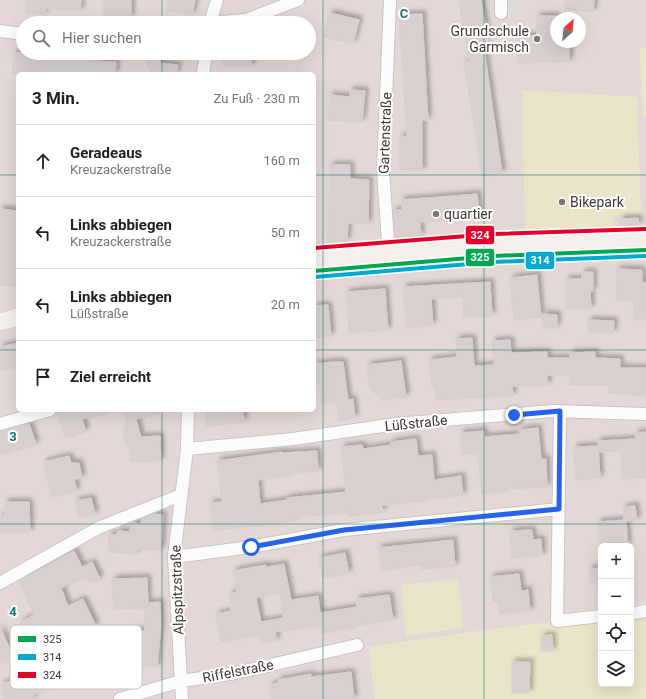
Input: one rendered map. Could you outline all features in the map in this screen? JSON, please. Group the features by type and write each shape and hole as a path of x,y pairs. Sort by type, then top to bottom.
{"main road":[{"path":"316,271 389,256 501,239 646,235"},
{"path":"316,254 493,256 646,250"},
{"path":"0,322 16,318"}],"street":[{"path":"211,16 217,0"},
{"path":"256,16 298,0"},
{"name":"Gartenstraße","path":"389,256 383,171 390,0"},
{"path":"501,0 501,13"},
{"path":"0,31 16,33"},
{"path":"203,72 205,60"},
{"path":"560,411 557,620 598,616"},
{"name":"Lüßstraße","path":"187,449 293,440 396,424 560,411 646,414"},
{"path":"0,424 43,412"},
{"name":"Alpspitzstraße","path":"182,699 174,557 180,495 187,449 188,412"},
{"path":"0,583 98,528 180,495"},
{"path":"174,557 251,547 344,530 559,509"},
{"path":"634,613 646,611"},
{"name":"Riffelstraße","path":"120,699 181,681 236,672 357,645"}],"shaded area":[{"path":"0,0 646,0 646,603 639,604 634,610 634,543 598,543 598,617 509,627 369,647 375,699 0,699"},
{"path":"501,0 520,0 520,15 501,13"},
{"path":"640,47 646,48 646,115 642,115"},
{"path":"522,90 637,97 641,213 614,216 613,227 525,229"},
{"path":"458,579 463,628 406,636 401,585"},
{"path":"646,612 646,699 375,699 369,647 509,627 598,617 598,687 634,687 634,614"}],"building":[{"path":"26,0 81,0 80,11 45,8 45,14 25,13"},
{"path":"103,0 131,0 131,16 103,16"},
{"path":"169,0 195,0 192,15 167,11"},
{"path":"459,0 481,0 488,41 483,42 502,173 482,176 464,62 469,62"},
{"path":"565,0 594,0 593,12 565,10"},
{"path":"330,13 359,20 353,44 324,37"},
{"path":"422,14 428,120 422,120 422,171 400,170 400,136 407,137 399,15"},
{"name":"Grundschule Garmisch","path":"537,16 550,16 550,48 569,48 569,62 518,63 518,36 537,36"},
{"path":"14,53 16,53 16,60 90,60 116,62 115,72 16,72 16,74 12,74"},
{"path":"148,60 160,60 160,63 178,65 176,72 150,72 151,68 147,67"},
{"path":"223,60 252,60 251,67 223,66"},
{"path":"350,90 365,91 362,122 328,120 330,95 350,97"},
{"path":"330,165 350,165 350,179 369,180 368,224 348,223 347,241 328,243"},
{"name":"quartier","path":"477,194 480,218 420,222 421,236 395,238 393,210 402,210 401,200"},
{"path":"0,209 16,211 16,287 0,285"},
{"path":"638,218 639,225 620,226 620,219"},
{"path":"617,269 642,270 642,282 646,283 646,319 633,319 634,301 616,301"},
{"path":"582,272 593,272 593,291 590,291 591,309 566,309 566,279 582,279"},
{"path":"537,275 541,317 514,320 510,278"},
{"path":"490,282 492,316 464,317 463,296 431,299 433,325 407,328 403,287"},
{"path":"385,289 388,330 349,333 346,292"},
{"path":"328,305 331,336 316,338 316,306"},
{"path":"543,314 557,315 557,328 543,328"},
{"path":"588,320 614,321 613,333 588,332"},
{"path":"472,338 474,366 494,365 492,341 510,340 511,353 547,352 547,358 570,358 570,353 595,352 595,358 620,359 620,368 646,368 646,396 609,393 609,385 570,385 570,375 547,375 548,385 512,386 513,396 436,400 435,386 432,386 429,360 457,357 456,339"},
{"path":"16,343 16,367 0,370 0,347"},
{"path":"401,361 406,397 383,400 370,389 367,365"},
{"path":"343,362 348,400 353,399 355,418 339,421 337,402 322,404 319,383 316,384 316,364"},
{"path":"104,412 105,414 82,419 86,431 65,438 57,413"},
{"path":"123,412 156,412 156,414 136,419 141,437 160,436 161,461 130,462 130,444 126,445 123,432 128,431"},
{"path":"206,412 243,412 244,422 207,426"},
{"path":"29,424 36,444 0,455 0,431"},
{"path":"538,428 541,459 546,459 547,487 504,489 504,492 482,494 478,454 462,455 460,433 484,431 484,437 520,434 519,430"},
{"path":"646,432 646,478 622,479 621,451 598,452 598,441 636,439 635,433"},
{"path":"416,439 418,456 432,455 434,480 461,476 463,495 426,499 426,501 382,505 383,512 349,516 349,512 295,517 296,520 266,525 213,530 210,503 222,502 217,461 282,452 317,451 318,471 291,473 291,475 258,480 260,504 287,500 287,498 346,492 341,447 362,445 363,449 391,445 391,442"},
{"path":"598,446 600,478 576,480 574,447"},
{"path":"69,456 71,463 79,463 82,478 74,479 77,491 52,497 43,462"},
{"path":"91,498 95,514 79,518 75,501"},
{"path":"5,502 29,502 30,532 0,533 0,516 5,515"},
{"path":"635,506 637,520 626,521 628,543 599,543 598,522 624,520 623,507"},
{"path":"154,514 163,515 161,551 137,549 136,554 108,552 109,534 116,535 118,531 130,532 131,523 141,524 142,519"},
{"path":"532,530 533,540 541,539 542,556 512,558 510,531"},
{"path":"453,540 455,566 421,569 421,565 382,570 378,548"},
{"path":"74,551 82,567 92,562 100,579 91,583 84,576 61,588 68,606 83,599 96,625 22,625 20,622 34,615 19,581"},
{"path":"345,553 349,573 323,578 319,558"},
{"path":"284,564 291,600 318,596 320,613 357,607 356,599 389,595 393,620 350,626 350,629 323,633 321,626 275,632 277,640 261,643 259,635 221,642 216,614 231,611 229,594 237,592 233,571 266,565 267,567","holes":["280,593 283,618 261,622 256,598"]},
{"path":"598,568 598,583 591,584 589,569"},
{"path":"519,574 521,591 528,590 530,611 500,614 498,602 493,601 490,577"},
{"path":"147,578 148,603 160,602 161,625 157,667 142,666 142,631 145,631 144,608 115,609 113,605 112,579"},
{"path":"0,628 10,649 10,659 0,664"},
{"path":"552,635 553,651 541,651 541,636"},
{"path":"512,662 530,662 529,693 512,693"},
{"path":"351,672 354,699 272,699 269,685 278,683 278,680 311,674 311,677"},
{"path":"10,682 10,689 50,689 33,694 34,699 4,699 1,684"}],"transit line":[{"name":"324","path":"316,248 493,234 646,229"},
{"name":"325","path":"316,271 493,256 646,250"},
{"name":"314","path":"316,277 493,262 646,256"}],"place":[{"name":"Grundschule Garmisch","path":"537,39"},
{"name":"Bikepark","path":"562,202"},
{"name":"quartier","path":"436,214"}],"route":[{"path":"251,547 344,530 559,509 560,411 514,415"}]}
